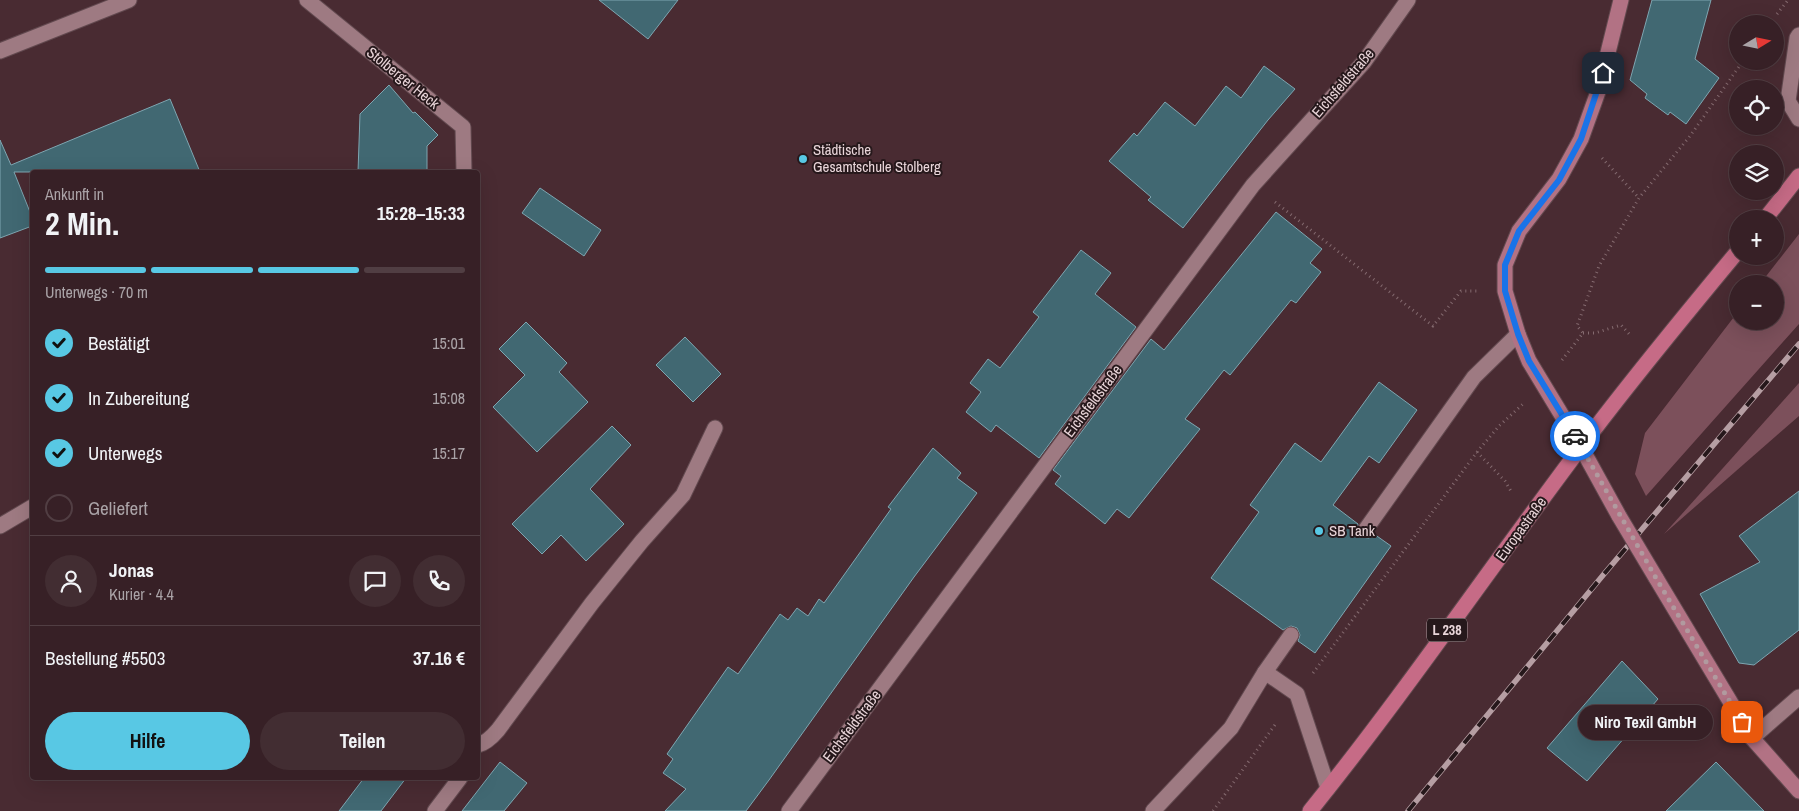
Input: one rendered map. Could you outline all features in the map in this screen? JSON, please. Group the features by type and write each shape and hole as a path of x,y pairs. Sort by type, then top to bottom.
{"main road":[{"path":"1772,210 1799,176"},
{"name":"Europastraße","path":"1310,811 1581,447 1729,262"}],"street":[{"path":"0,52 129,0"},
{"name":"Stolberger Heck","path":"307,0 463,127 464,170"},
{"name":"Eichsfeldstraße","path":"789,811 1253,184 1364,62 1408,0"},
{"path":"1622,0 1599,88 1581,139 1559,180 1519,231 1505,265 1505,291 1518,334 1529,361 1581,447 1619,516 1752,738 1799,791"},
{"path":"1799,35 1788,101 1799,119"},
{"path":"1366,529 1474,377 1518,334"},
{"path":"480,745 498,730 592,603 642,541 683,495 715,428"},
{"path":"0,526 30,508"},
{"path":"1154,811 1231,728 1265,672 1291,636"},
{"path":"1265,672 1297,694 1328,788"},
{"path":"1752,738 1799,697"},
{"path":"436,811 459,780"}],"path":[{"path":"1777,15 1788,0"},
{"path":"1650,359 1621,325 1595,333 1583,333 1577,326 1599,266 1639,198 1690,136 1737,70"},
{"path":"1581,139 1605,161 1639,198"},
{"path":"1283,210 1433,326 1461,292"},
{"path":"1213,811 1297,694 1477,452 1499,426 1543,384 1583,333"},
{"path":"1477,452 1505,481 1527,522"}],"shaded area":[{"path":"1799,234 1799,324 1646,496 1635,474 1645,433 1729,323 1729,330 1784,330 1784,275 1767,275 1775,265 1784,265 1784,253"},
{"path":"1799,383 1799,416 1664,534"}],"building":[{"path":"599,0 678,0 648,39"},
{"path":"1652,0 1711,0 1695,59 1719,78 1686,124 1670,112 1668,115 1645,98 1647,94 1630,80"},
{"path":"1264,66 1295,89 1268,120 1183,228 1148,200 1151,197 1109,161 1134,133 1137,136 1165,102 1195,126 1226,86 1241,98"},
{"path":"389,85 413,113 415,112 438,135 427,146 427,170 358,170 360,114"},
{"path":"170,99 199,170 30,170 30,172 14,172 30,212 30,227 0,238 0,140 11,165"},
{"path":"540,188 601,230 584,256 522,213"},
{"path":"1276,212 1322,249 1310,263 1321,272 1296,303 1291,300 1230,375 1224,370 1185,419 1200,429 1129,518 1117,509 1105,524 1055,484 1061,476 1053,470 1151,339 1164,350"},
{"path":"1081,250 1111,273 1095,294 1136,327 1039,458 996,425 991,432 966,412 981,392 970,383 988,359 1000,368 1039,317 1033,312"},
{"path":"526,322 567,363 559,372 588,402 537,452 493,407 525,375 499,349"},
{"path":"685,337 721,374 693,402 656,365"},
{"path":"1379,382 1417,410 1379,463 1369,456 1333,505 1358,524 1357,532 1361,537 1369,538 1374,534 1391,546 1315,653 1298,641 1300,635 1297,628 1291,626 1283,630 1211,578 1259,512 1250,505 1295,443 1321,462"},
{"path":"612,426 631,445 590,489 624,524 586,561 561,535 542,554 512,524"},
{"path":"933,448 961,473 957,478 977,493 914,577 769,780 746,811 665,811 686,789 663,773 673,759 667,754 728,667 738,674 780,614 788,620 797,608 808,616 819,599 824,603 891,509 888,507"},
{"path":"1799,491 1799,630 1754,665 1739,663 1700,594 1760,562 1739,536"},
{"path":"1622,661 1658,699 1587,781 1547,748"},
{"path":"500,762 527,783 504,811 462,811"},
{"path":"1716,762 1764,811 1666,811"},
{"path":"362,780 404,780 381,811 339,811"}],"railway":[{"path":"1408,811 1604,574 1799,344"}],"way so far":[{"path":"1575,436 1619,516 1742,722"}],"place":[{"name":"Städtische Gesamtschule Stolberg","path":"803,159"},
{"name":"SB Tank","path":"1319,531"},
{"name":"Niro Texil GmbH","path":"1742,722"}],"route":[{"path":"1575,436 1529,361 1518,334 1505,291 1505,265 1519,231 1559,180 1581,139 1603,73"}]}
